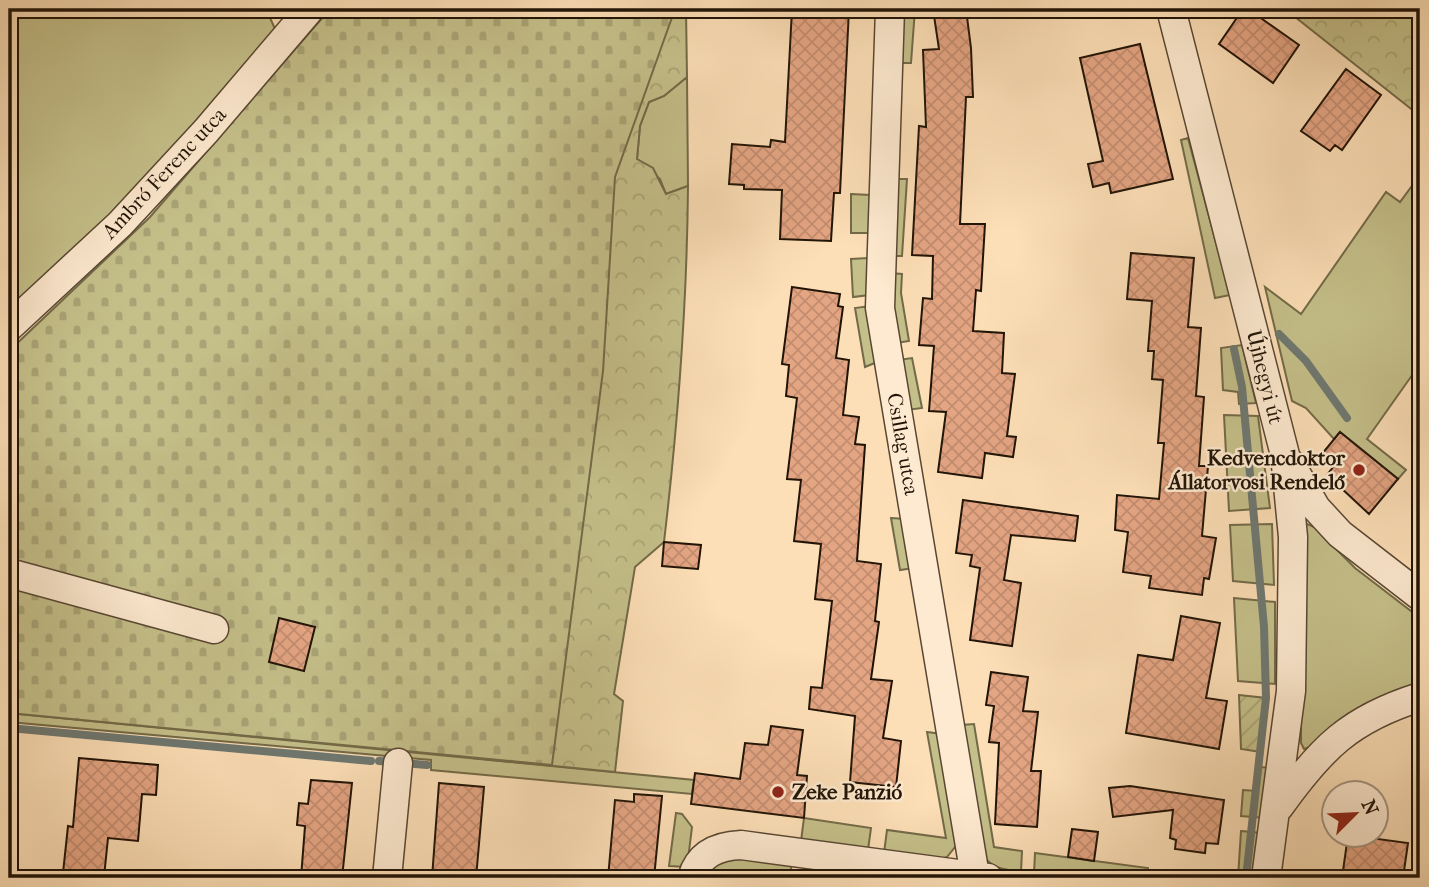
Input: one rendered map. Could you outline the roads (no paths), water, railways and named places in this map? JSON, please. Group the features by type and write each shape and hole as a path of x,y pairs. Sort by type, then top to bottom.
{"street":[{"name":"Ambró Ferenc utca","path":"9,327 120,223 206,131 310,9"},
{"name":"Csillag utca","path":"890,9 880,308 981,877"},
{"name":"Újhegyi út","path":"1171,9 1285,455 1293,537 1294,619 1290,714 1266,878"},
{"path":"1285,455 1316,508 1340,534 1420,596"},
{"path":"9,573 214,629"},
{"path":"1278,809 1300,778 1344,732 1391,706 1420,697"},
{"path":"387,878 398,763"},
{"path":"692,878 704,856 726,846 741,845 981,877"}],"waterway":[{"path":"1279,334 1306,361 1347,418"},
{"path":"1234,349 1242,387 1264,627 1266,698 1246,878"},
{"path":"9,728 371,761"},
{"path":"379,761 427,765"}],"place":[{"name":"Kedvencdoktor Állatorvosi Rendelő","path":"1359,470"},
{"name":"Zeke Panzió","path":"778,792"}]}
